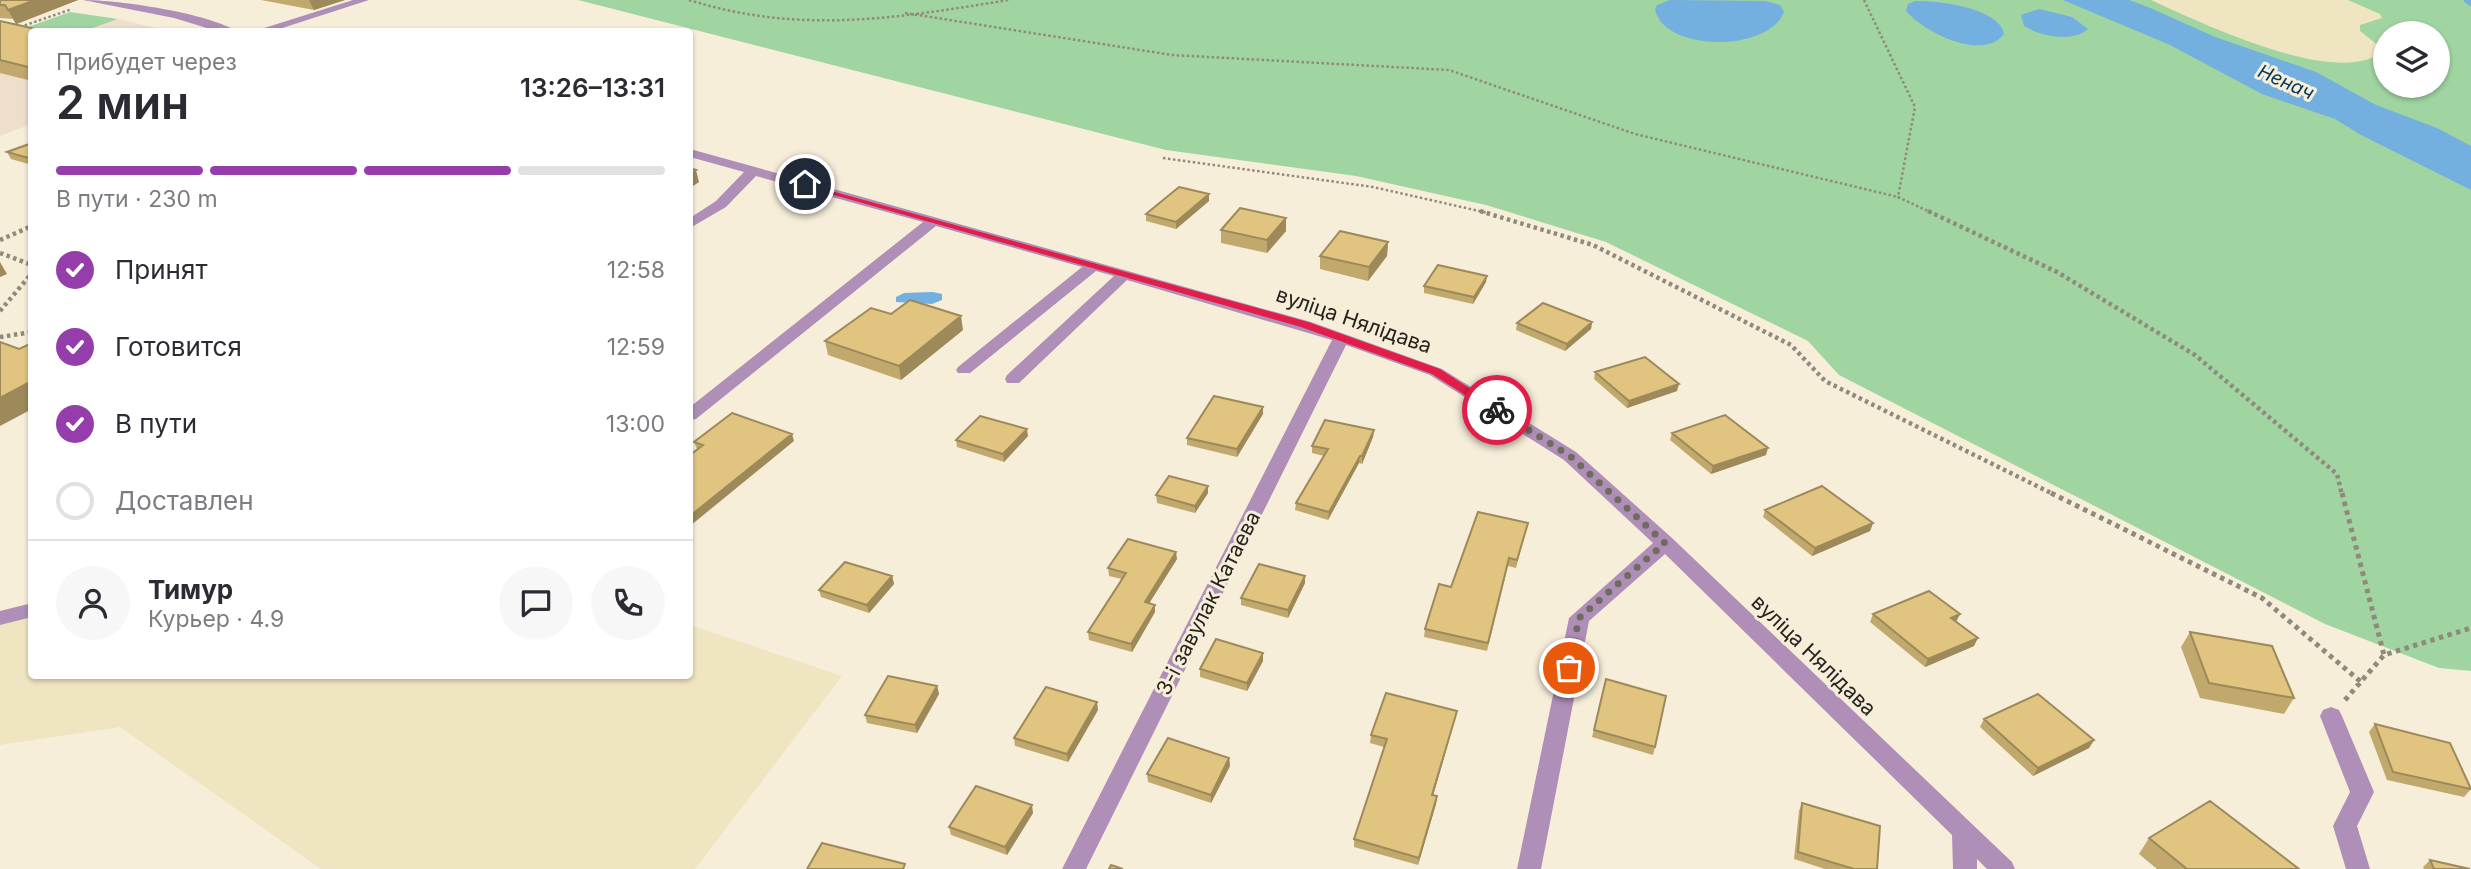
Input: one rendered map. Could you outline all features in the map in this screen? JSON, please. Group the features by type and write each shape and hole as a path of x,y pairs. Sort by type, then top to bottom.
{"street":[{"path":"88,0 175,15 219,28"},
{"path":"117,4 130,0"},
{"path":"270,28 364,0"},
{"name":"вуліца Нялідава","path":"693,154 1341,338 1436,372 1570,456 1665,543 2003,869"},
{"path":"693,222 721,204 754,170"},
{"path":"693,413 932,222"},
{"path":"964,370 1093,266"},
{"path":"1013,379 1124,275"},
{"name":"3-і завулак Катаева","path":"1074,869 1341,338"},
{"path":"1529,869 1579,618 1665,543"},
{"path":"0,618 28,611"},
{"path":"2331,716 2362,792 2345,826 2358,869"},
{"path":"1964,831 1965,869"}],"path":[{"path":"689,0 712,9 801,24 1009,0"},
{"path":"1864,0 1915,107 1898,197"},
{"path":"12,30 72,9"},
{"path":"905,13 1172,55 1449,70 1635,134 1898,197 2057,272 2195,355 2337,474 2384,655"},
{"path":"1163,158 1373,187 1505,217 1592,245 1791,345 1825,380 2262,598 2361,682"},
{"path":"0,240 28,228"},
{"path":"0,253 28,264"},
{"path":"0,311 28,278"},
{"path":"0,337 28,333"},
{"path":"2331,716 2384,655 2471,628"}],"shaded area":[{"path":"118,19 156,28 92,28"},
{"path":"28,51 28,125 0,136 0,61"}],"green space":[{"path":"578,0 2471,0 2471,671 2439,668 2325,624 1839,375 1808,341 1606,242 1486,205 1356,176 1166,150"},
{"path":"70,12 118,19 92,28 28,28 28,33 0,37"}],"sand":[{"path":"2151,0 2348,0 2380,14 2382,18 2360,25 2360,31 2373,41 2373,56 2364,60 2336,62 2304,58 2269,48"},
{"path":"28,611 28,679 693,679 693,626 842,676 695,869 321,869 120,727 0,745 0,618"}],"water":[{"path":"1670,0 1765,1 1780,5 1784,12 1774,25 1758,35 1716,42 1695,40 1676,33 1662,23 1655,9 1657,5"},
{"name":"Ненач","path":"2063,0 2129,0 2215,37 2316,72 2376,105 2437,128 2471,146 2471,190 2361,135 2335,119 2262,94 2170,45"},
{"path":"1915,1 1952,4 1980,12 2000,25 2004,34 1994,42 1982,45 1954,41 1926,27 1906,11 1908,4"},
{"path":"2039,9 2072,17 2088,29 2065,37 2039,33 2024,26 2021,15"},
{"path":"904,293 942,294 942,300 932,304 896,302 896,297"}],"building":[{"path":"0,0 35,0 8,10 5,5 0,5"},
{"path":"0,21 31,28 28,28 28,67 0,60"},
{"path":"28,144 28,158 7,152"},
{"path":"1179,187 1209,194 1176,222 1146,214"},
{"path":"1240,208 1286,218 1267,240 1221,230"},
{"path":"1340,231 1388,242 1369,267 1320,256"},
{"path":"1438,265 1487,276 1474,297 1424,286"},
{"path":"910,300 961,316 899,366 825,341 871,308 891,314"},
{"path":"1543,303 1592,322 1567,344 1517,323"},
{"path":"0,342 19,349 28,345 28,383 0,398"},
{"path":"1645,357 1679,384 1629,401 1595,372"},
{"path":"1214,396 1263,407 1237,449 1187,438"},
{"path":"732,413 792,434 693,514 693,453 703,445 694,442"},
{"path":"1725,415 1768,448 1713,466 1672,433"},
{"path":"980,416 1027,429 1003,454 956,440"},
{"path":"1325,420 1374,430 1329,512 1296,503 1328,449 1312,446"},
{"path":"1169,476 1208,486 1195,506 1156,495"},
{"path":"1822,486 1873,523 1815,548 1765,510"},
{"path":"1478,512 1528,523 1517,560 1509,558 1488,643 1425,629 1439,584 1451,587"},
{"path":"1128,539 1176,552 1145,602 1155,605 1131,644 1088,632 1126,573 1108,568"},
{"path":"845,562 892,576 867,605 819,590"},
{"path":"1259,564 1305,576 1288,610 1241,598"},
{"path":"1929,591 1960,614 1951,618 1978,638 1928,659 1873,614"},
{"path":"2190,632 2272,646 2294,698 2209,683"},
{"path":"1216,639 1263,653 1247,683 1200,669"},
{"path":"888,676 937,686 915,725 865,715"},
{"path":"1606,679 1666,696 1655,747 1594,730"},
{"path":"1046,687 1097,702 1067,754 1014,738"},
{"path":"1386,693 1457,711 1432,795 1437,796 1419,858 1354,839 1387,739 1371,735"},
{"path":"2038,694 2094,740 2038,768 1984,719"},
{"path":"2375,724 2450,743 2471,789 2393,772"},
{"path":"1168,738 1229,758 1211,795 1147,774"},
{"path":"976,786 1032,805 1005,847 949,827"},
{"path":"2210,801 2299,869 2187,869 2149,838"},
{"path":"1802,803 1880,826 1877,869 1854,869 1798,852"},
{"path":"822,843 905,864 903,869 807,869"},
{"path":"2430,860 2470,869 2434,869"}],"waterway":[{"path":"2467,0 2471,3"}],"way so far":[{"path":"1497,410 1570,456 1665,543 1579,618 1569,668"}],"route":[{"path":"805,184 1304,325 1436,372 1497,410"}]}
